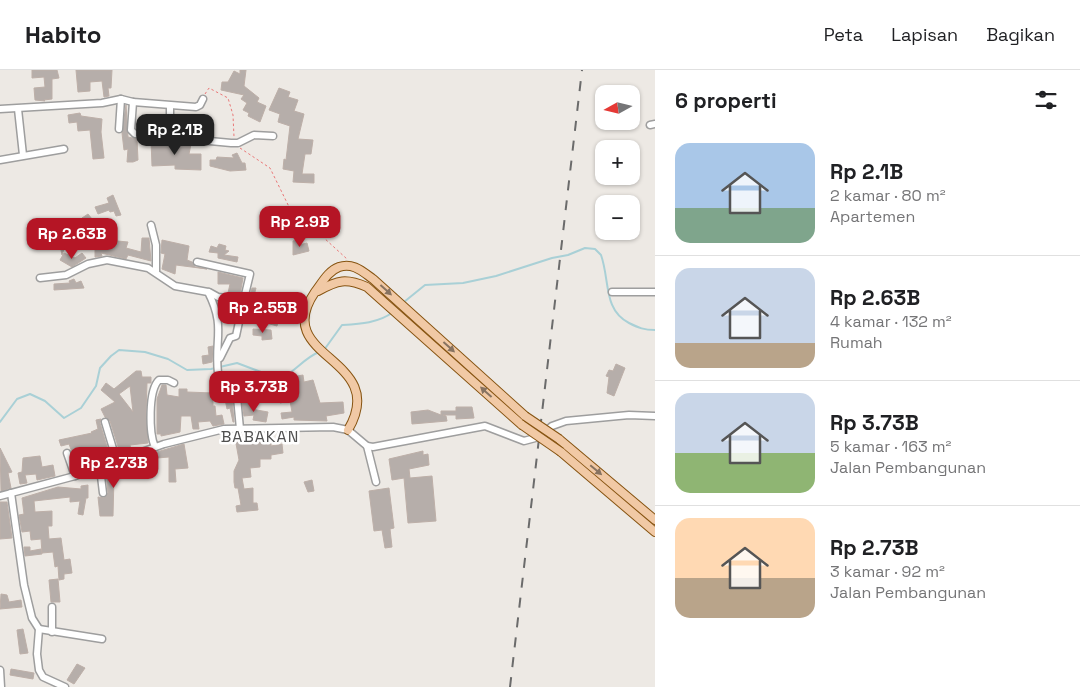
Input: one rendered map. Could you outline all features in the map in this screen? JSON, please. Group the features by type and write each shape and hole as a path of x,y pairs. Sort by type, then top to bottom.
{"main road":[{"path":"346,265 351,280"},
{"path":"348,430 355,418 356,391 345,371 319,351 308,336 307,327 309,302 329,273 346,265 357,268 398,301 525,416 559,439 655,520"},
{"path":"315,293 334,282 351,280 367,286 522,425 561,452 655,532"}],"street":[{"path":"119,129 121,98"},
{"path":"0,109 102,103 121,98 133,102 196,107 200,105 203,99"},
{"path":"133,102 133,133 234,143 254,135 273,136"},
{"path":"170,106 170,137"},
{"path":"18,109 23,155"},
{"path":"0,160 64,149"},
{"path":"152,225 156,245 156,271"},
{"path":"40,278 66,275 88,264 107,260 132,263 156,271 175,286 208,292 218,297 241,300 243,303"},
{"path":"197,262 250,274 236,336 231,338 218,362"},
{"path":"208,292 219,319 218,362 220,376 235,376 240,429"},
{"path":"612,292 655,292"},
{"path":"155,447 151,431 154,388 159,380 168,380 174,383"},
{"path":"0,496 75,476 155,447 224,429 333,427 348,430 367,446 373,447 485,426 524,441 539,437 552,426 566,421 629,415 655,416"},
{"path":"105,422 117,462"},
{"path":"367,446 376,482"},
{"path":"67,453 75,476"},
{"path":"100,468 103,493"},
{"path":"11,493 24,585 32,618 39,629 37,654 39,670 43,676 65,687"},
{"path":"52,607 52,632"},
{"path":"39,629 52,632 70,632 102,639"},
{"path":"0,670 1,687"}],"path":[{"path":"203,99 209,88 228,98 233,115 234,143 270,168 294,217 312,227 357,268"}],"building":[{"path":"32,70 57,70 59,78 52,79 52,99 45,101 35,100 34,88 45,87 44,77 32,78"},
{"path":"76,70 112,70 111,88 108,88 109,96 104,97 102,81 90,82 90,91 78,92"},
{"path":"240,70 246,70 244,86 259,98 257,102 266,106 260,122 248,116 249,113 243,110 247,103 241,99 244,95 221,90 222,82 228,82 234,71 240,74"},
{"path":"279,88 290,92 288,97 298,100 294,111 304,114 298,139 313,140 311,154 305,154 302,174 314,174 314,183 293,182 294,171 283,169 284,159 286,160 290,126 278,122 280,114 269,110"},
{"path":"126,105 128,137 137,139 138,160 133,162 127,162 128,149 124,150 122,133"},
{"path":"80,113 81,116 102,119 101,132 104,158 93,159 90,130 78,131 77,122 69,123 68,115"},
{"path":"151,140 191,144 189,154 201,154 201,170 175,169 175,165 152,166"},
{"path":"237,153 242,163 245,163 246,170 230,171 210,166 210,160 216,160 217,157 234,158 232,155"},
{"path":"113,195 121,215 116,216 114,211 110,212 109,210 98,214 95,207 109,203 107,198"},
{"path":"88,214 104,234 102,227 109,228 107,240 128,242 126,248 141,252 142,238 149,238 151,261 128,255 126,259 101,253 102,256 95,257 95,247 91,247 93,232 82,218"},
{"path":"64,235 66,243 62,255 58,236"},
{"path":"162,240 189,246 187,260 192,262 195,267 207,269 176,265 175,274 162,269 165,254 161,253"},
{"path":"298,240 299,245 307,243 309,251 293,255 293,241"},
{"path":"219,244 226,246 225,250 229,251 224,255 238,257 237,262 218,258 218,253 209,252 211,246 217,248"},
{"path":"64,253 75,258 82,253 86,258 72,267 60,260"},
{"path":"218,272 243,278 240,295 228,293 230,284 218,284"},
{"path":"74,279 76,283 81,281 84,288 54,290 54,284 70,283 69,281"},
{"path":"252,288 256,288 253,300 264,298 265,304 255,306 248,303"},
{"path":"283,294 283,297 299,294 300,308 296,309 297,315 279,317 277,326 245,317 246,311 270,314 268,303 278,301 276,295"},
{"path":"253,329 271,330 272,339 262,340 262,336 253,335"},
{"path":"213,346 212,362 203,364 202,356 209,355 208,347"},
{"path":"616,364 625,368 614,396 607,393 609,377 606,376 609,370 613,371"},
{"path":"136,371 141,371 142,377 151,377 151,383 147,383 148,443 130,445 131,450 120,453 110,421 105,417 101,409 115,402 101,390 106,383 114,389","holes":["130,386 133,412 119,394"]},
{"path":"303,375 304,382 313,380 320,403 343,402 344,413 326,416 327,421 294,420 294,417 282,419 281,413 292,412 290,401 280,403 278,389 299,388 297,376"},
{"path":"162,385 166,385 167,395 179,397 179,389 187,389 187,392 213,393 213,406 215,406 216,416 222,415 224,424 213,426 210,421 198,422 199,429 193,429 191,416 181,416 180,432 161,436 161,434 157,434 157,399"},
{"path":"228,385 231,385 234,422 230,408 227,409 225,399 229,399"},
{"path":"250,401 251,409 268,412 266,422 253,420 254,415 244,416 242,402"},
{"path":"456,407 472,407 474,418 456,419 456,415 443,415 446,416 447,421 412,424 411,412 428,410 441,415 441,411 456,411"},
{"path":"101,419 100,423 110,457 78,468 69,444 61,446 59,440 92,433 98,429 96,420"},
{"path":"256,436 271,439 271,446 282,444 283,453 271,455 271,459 260,459 260,467 250,468 251,477 242,478 244,489 253,488 253,503 257,503 258,510 237,512 236,506 241,505 238,488 235,488 234,482 234,471 239,460 235,438"},
{"path":"184,444 188,468 175,469 176,482 169,482 169,457 157,458 157,461 151,462 150,454"},
{"path":"0,448 12,472 8,473 11,488 1,491"},
{"path":"423,451 423,455 428,454 429,465 409,469 410,478 432,476 436,521 408,523 404,478 392,480 389,459"},
{"path":"40,456 42,467 53,465 55,476 37,480 36,474 25,475 27,483 20,484 18,473 22,472 23,458"},
{"path":"138,461 139,470 129,471 130,476 114,477 113,516 100,516 98,497 104,498 108,493 106,472 123,471 123,466"},
{"path":"312,480 314,491 308,492 304,482"},
{"path":"88,485 88,498 86,498 83,515 78,514 80,501 70,502 70,497 34,501 35,512 52,511 52,526 48,526 49,539 61,538 64,560 70,559 72,573 64,574 64,579 59,580 58,566 55,567 53,552 42,553 41,539 31,540 30,531 22,532 19,515 24,514 22,498 58,487 81,489 81,486"},
{"path":"389,488 394,528 390,529 392,547 385,548 382,530 374,531 369,491"},
{"path":"0,502 7,502 12,538 0,539"},
{"path":"24,547 30,547 30,551 41,549 42,554 25,556"},
{"path":"58,579 60,602 51,602 49,580"},
{"path":"1,594 7,595 9,602 21,600 22,607 0,609"},
{"path":"23,629 28,653 20,654 17,630"},
{"path":"77,664 85,668 74,684 67,680"},
{"path":"11,669 34,673 33,679 10,675"}],"waterway":[{"path":"404,302 425,285 463,283 496,276 552,258 568,255 585,248 595,249 601,255 611,302 615,310 629,323 645,329 655,330"},
{"path":"324,350 342,325 375,321 393,312"},
{"path":"0,422 17,399 30,394 45,401 64,418 81,408 96,386 100,368 119,350 145,352 168,359 187,370 211,369 237,363 280,379 319,352"}],"railway":[{"path":"510,687 582,70"}],"district":[{"name":"BABAKAN","path":"260,436"}]}
